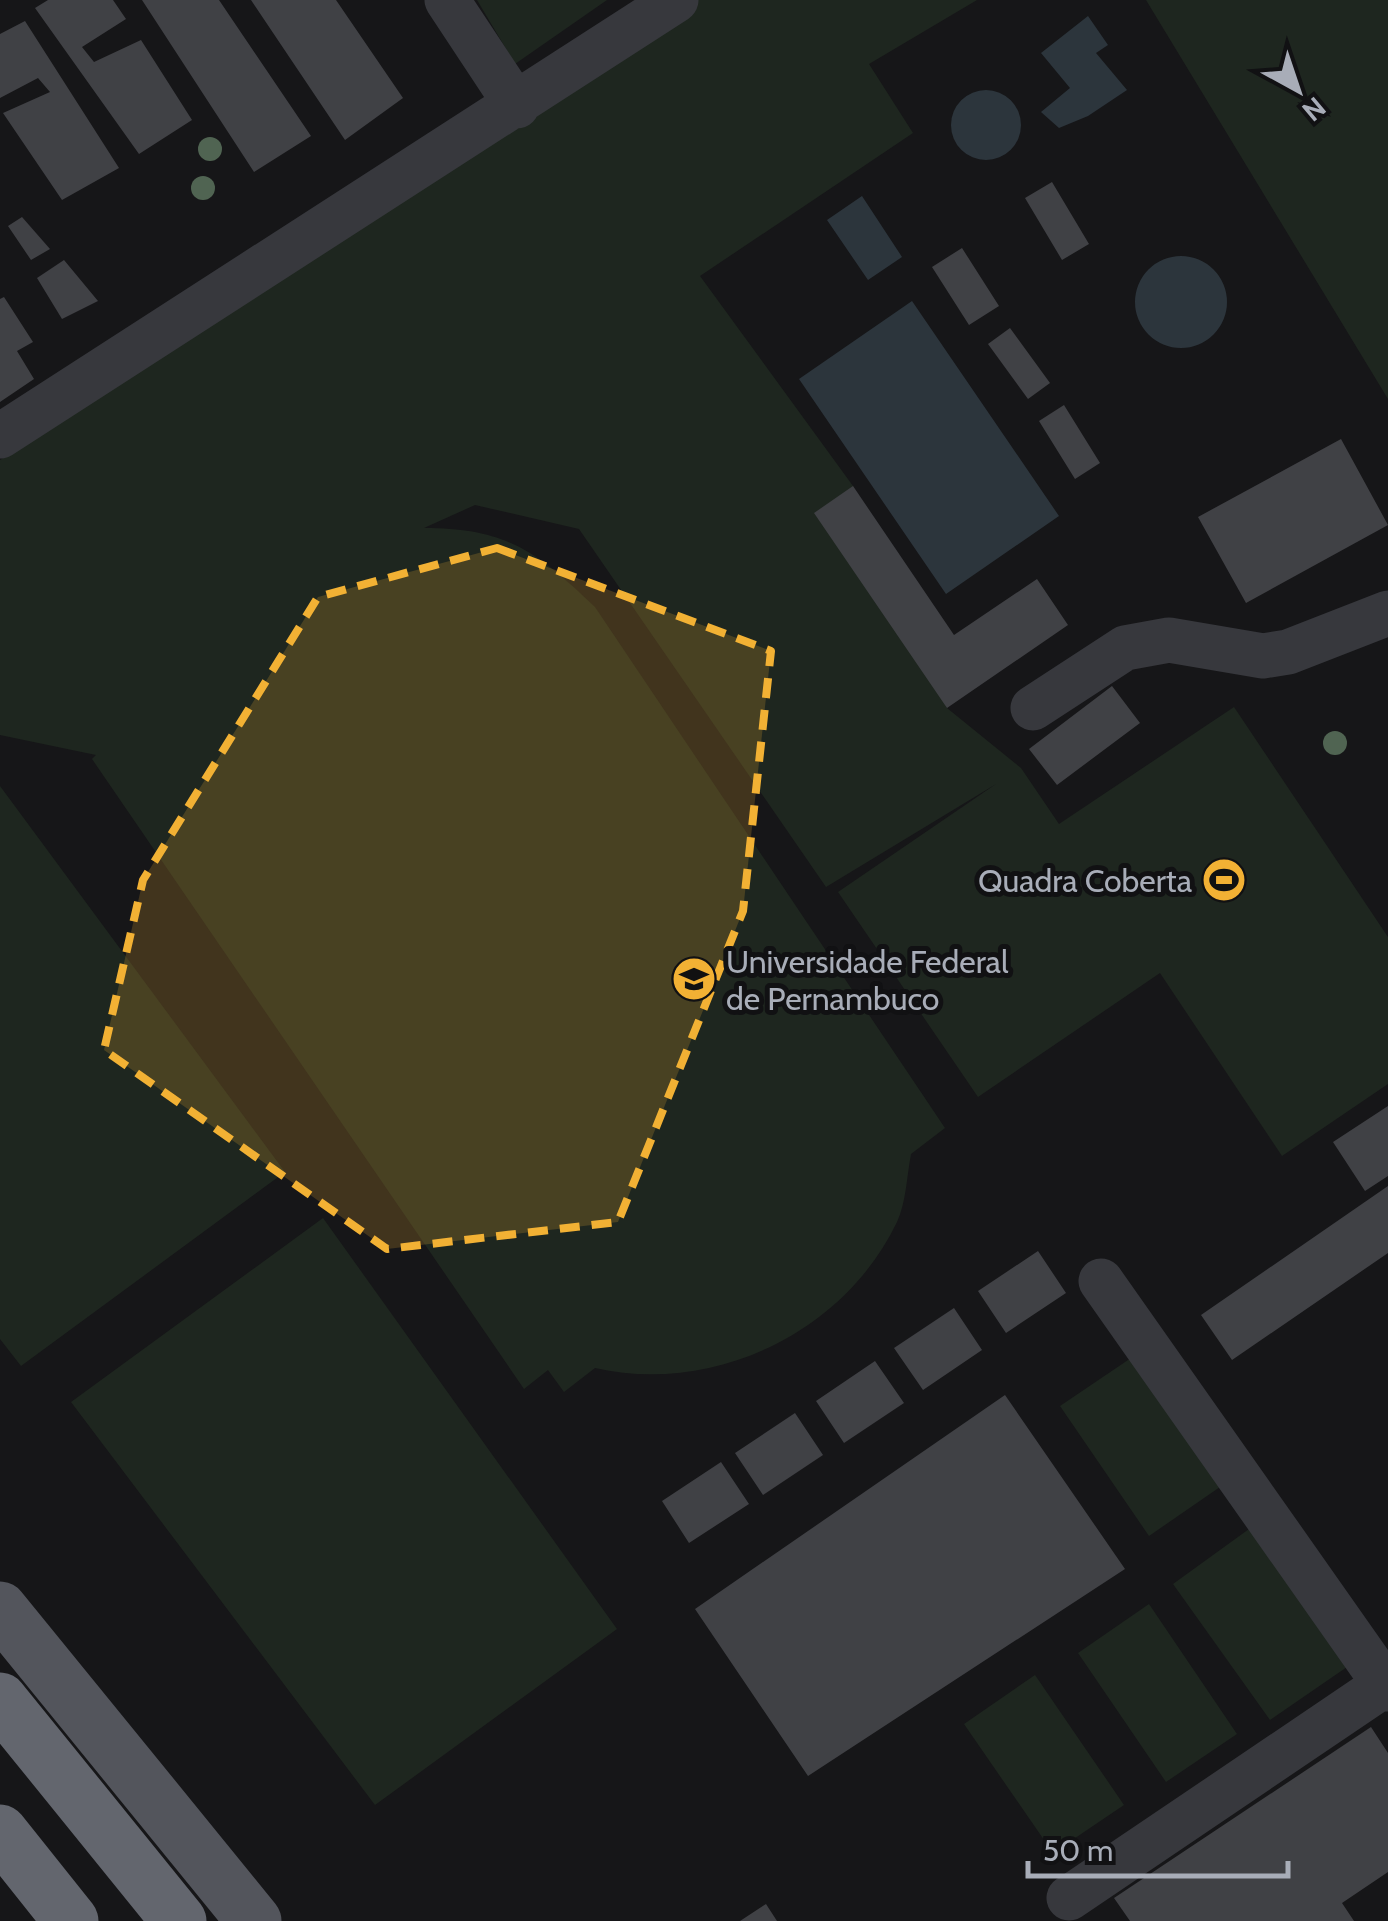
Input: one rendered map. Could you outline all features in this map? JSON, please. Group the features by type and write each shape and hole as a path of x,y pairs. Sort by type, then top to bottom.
{"highway":[{"path":"0,1700 179,1921"},
{"path":"0,1832 72,1921"}],"main road":[{"path":"0,1609 254,1921"}],"lane":[{"path":"447,0 517,106"},
{"path":"0,436 676,0"},
{"path":"1034,708 1126,648 1170,640 1263,656 1288,652 1388,613"},
{"path":"1069,1898 1386,1687 1101,1281"}],"highlighted area":[{"path":"497,548 771,651 743,911 618,1222 387,1249 104,1050 143,880 318,597"}],"shaded area":[{"path":"477,0 607,0 515,64"},
{"path":"694,0 977,0 869,64 913,133 700,276 853,486 947,708 1021,768 1059,824 1234,707 1388,937 1388,1084 1282,1156 1160,973 978,1097 838,892 996,784 826,887 579,529 475,505 424,528 478,533 519,547 555,571 595,607 945,1128 911,1154 900,1214 874,1261 844,1295 809,1324 770,1347 728,1363 685,1372 640,1374 595,1368 564,1392 548,1370 524,1389 92,759 96,755 0,735 0,460"},
{"path":"1146,0 1388,0 1388,399"},
{"path":"1088,16 1108,45 1096,53 1127,90 1088,116 1059,128 1041,112 1070,88 1041,53"},
{"path":"986,90 1011,100 1021,125 1011,150 986,160 961,150 951,125 961,100"},
{"path":"862,196 902,257 868,280 827,220"},
{"path":"1181,256 1199,259 1214,269 1224,284 1224,320 1214,335 1199,345 1181,348 1163,345 1148,335 1138,320 1135,302 1138,284 1148,269 1163,259"},
{"path":"912,301 1059,516 946,594 799,379"},
{"path":"0,786 285,1172 21,1366 0,1339"},
{"path":"323,1218 617,1629 375,1805 71,1402"},
{"path":"1131,1358 1220,1487 1149,1536 1060,1406"},
{"path":"1249,1529 1347,1667 1270,1720 1173,1584"},
{"path":"1149,1604 1237,1734 1166,1782 1078,1653"},
{"path":"1035,1675 1124,1805 1053,1853 964,1724"}],"building":[{"path":"48,0 113,0 126,19 82,47 94,62 141,40 192,120 139,154 35,8"},
{"path":"142,0 219,0 311,136 254,172"},
{"path":"251,0 336,0 403,98 345,140"},
{"path":"25,21 119,168 62,200 3,113 50,92 38,78 0,98 0,34"},
{"path":"1052,182 1089,244 1062,260 1025,198"},
{"path":"22,217 50,249 31,260 8,226"},
{"path":"962,248 999,306 969,325 932,267"},
{"path":"64,260 98,301 62,319 37,278"},
{"path":"4,297 33,342 17,351 34,379 0,402 0,299"},
{"path":"1010,328 1050,383 1028,399 988,344"},
{"path":"1064,405 1100,463 1075,479 1039,421"},
{"path":"1341,439 1388,525 1246,603 1198,517"},
{"path":"853,486 954,635 1037,579 1068,625 947,708 814,513"},
{"path":"1112,686 1140,723 1057,785 1029,749"},
{"path":"1388,1106 1388,1176 1365,1191 1333,1142"},
{"path":"1388,1186 1388,1253 1232,1360 1201,1315"},
{"path":"1038,1251 1066,1293 1006,1333 978,1291"},
{"path":"954,1308 982,1350 923,1390 894,1348"},
{"path":"875,1361 904,1403 844,1443 816,1401"},
{"path":"1005,1395 1125,1569 808,1776 695,1609"},
{"path":"795,1413 823,1455 763,1495 735,1453"},
{"path":"721,1462 749,1504 689,1543 662,1501"},
{"path":"1371,1727 1388,1753 1388,1872 1342,1903 1354,1921 1130,1921 1114,1898"},
{"path":"766,1904 777,1921 740,1921"}],"place":[{"name":"Quadra Coberta","path":"1224,880"},
{"name":"Universidade Federal de Pernambuco","path":"694,979"}]}
